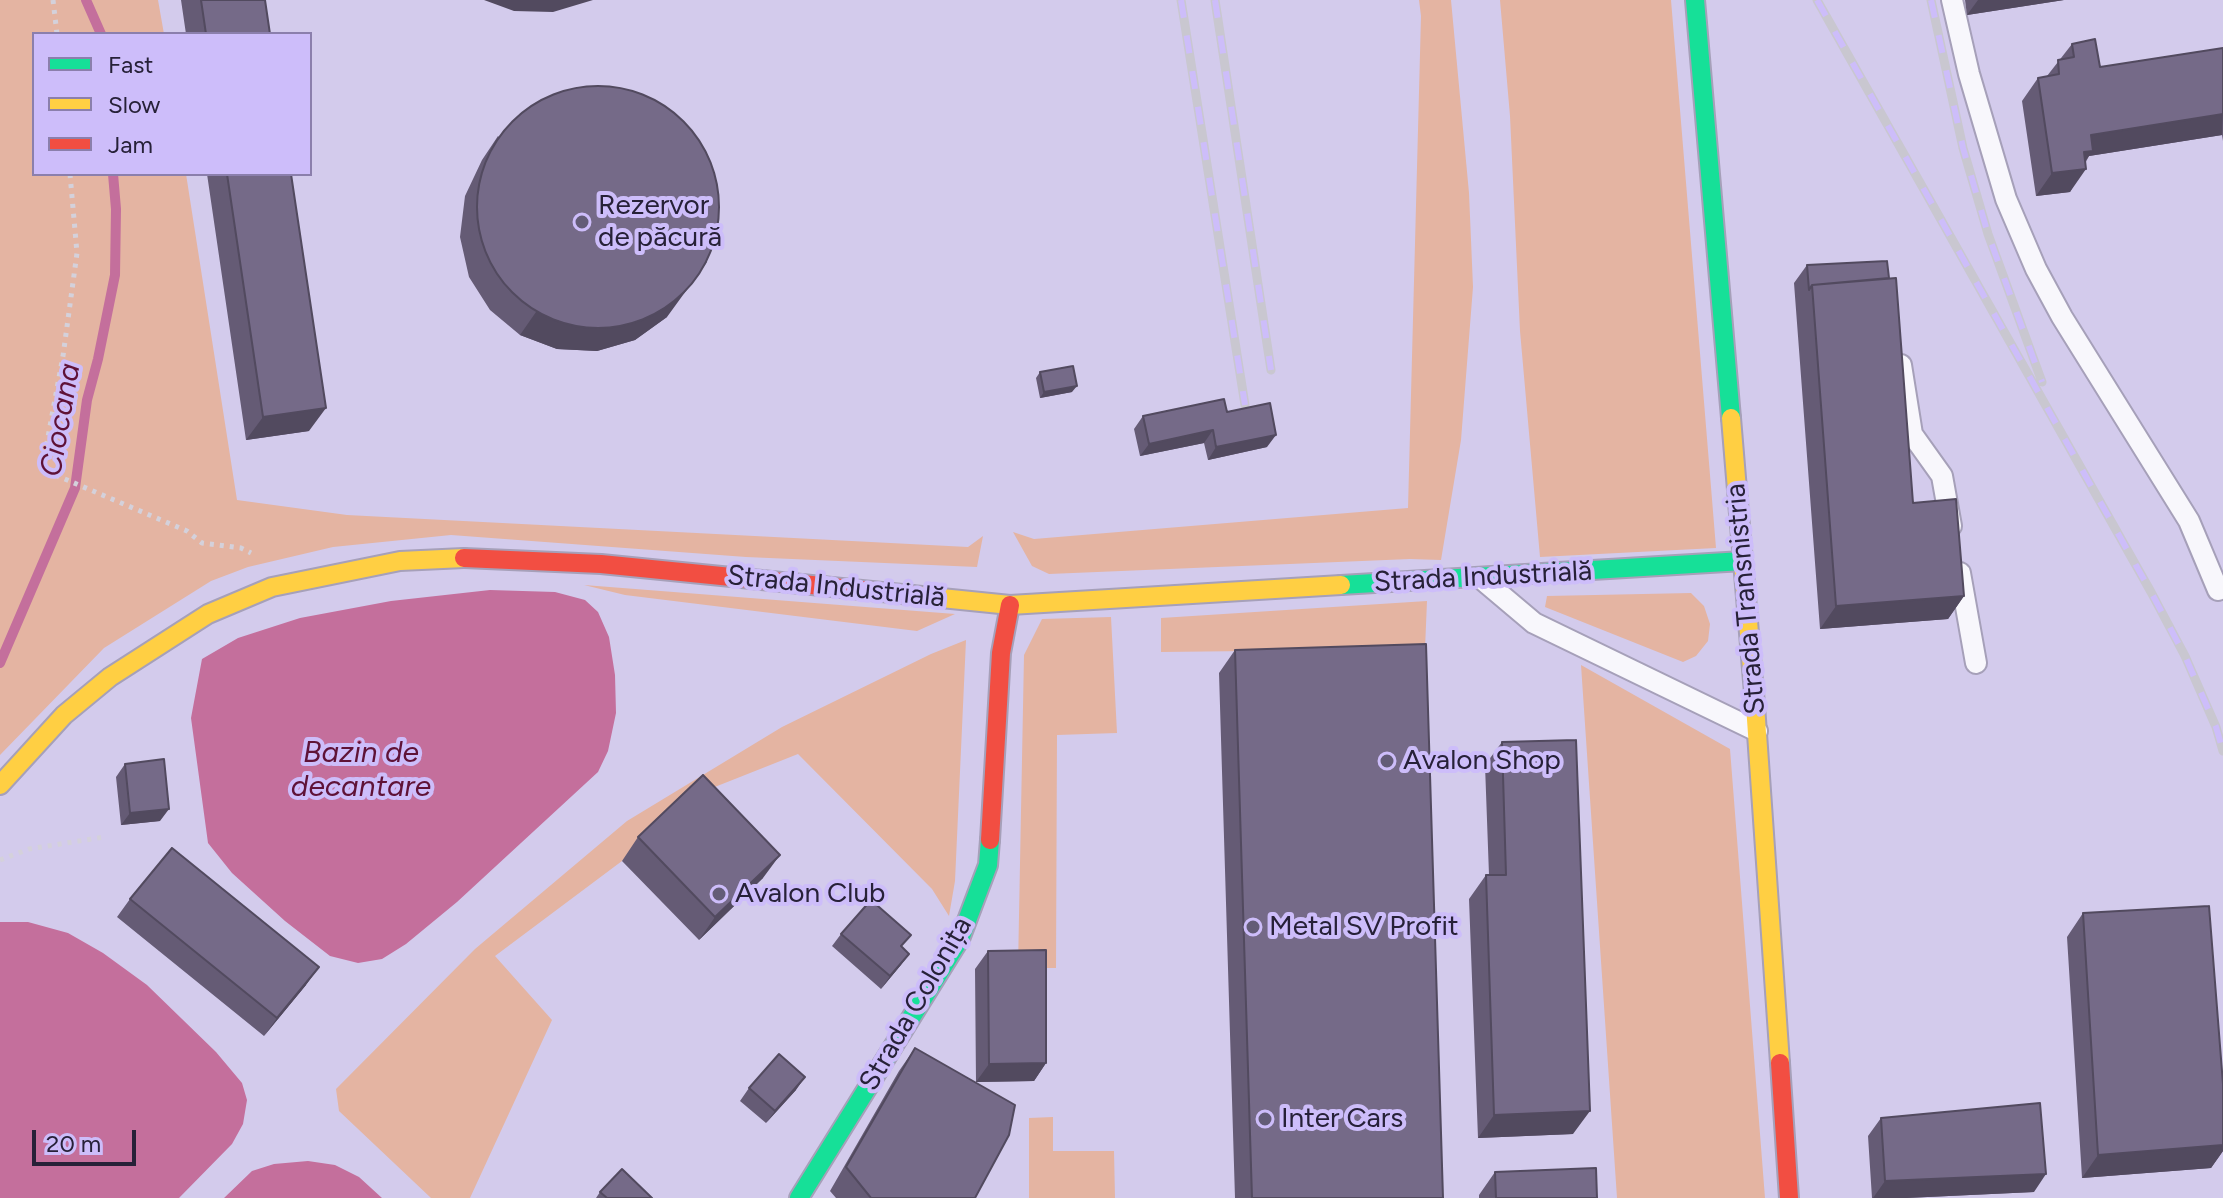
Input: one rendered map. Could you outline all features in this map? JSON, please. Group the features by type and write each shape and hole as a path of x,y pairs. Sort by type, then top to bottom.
{"street":[{"name":"Strada Transnistria","path":"1695,0 1757,731 1789,1198"},
{"name":"Strada Industrială","path":"0,785 64,715 110,677 208,614 272,587 400,561 469,558 601,564 1010,605 1743,561"},
{"name":"Strada Colonița","path":"799,1198 960,939 975,902 988,865 1001,653 1010,605"}],"lane":[{"path":"1952,0 1969,74 2006,199 2036,269 2062,317 2189,521 2218,590"},
{"path":"1898,349 1912,434 1942,476 1976,663"},
{"path":"1480,577 1534,623 1757,731"}],"path":[{"path":"53,0 57,32"},
{"path":"70,176 77,253 63,356 43,464 53,474 187,531 202,543 241,548 253,553"},
{"path":"0,860 29,849 104,837"}],"shaded area":[{"path":"0,0 158,0 164,32 32,32 32,176 186,176 237,500 347,515 968,547 983,536 977,567 746,557 451,535 333,547 248,567 211,581 104,648 0,755"},
{"path":"1419,0 1451,0 1469,193 1473,287 1461,440 1441,560 1049,574 1032,566 1013,532 1034,539 1408,508"},
{"path":"1500,0 1671,0 1716,548 1540,557 1520,331 1510,116"},
{"path":"584,585 955,614 917,631 625,595"},
{"path":"1691,593 1704,606 1710,624 1708,641 1696,656 1683,662 1545,607 1547,596"},
{"path":"1427,601 1425,649 1161,652 1161,618"},
{"path":"1111,617 1117,733 1057,735 1056,968 1018,968 1024,655 1042,619"},
{"path":"966,640 955,881 949,916 932,889 798,754 687,798 622,861 495,956 552,1020 470,1198 431,1198 339,1111 336,1089 475,949 627,821 782,727"},
{"path":"1581,665 1730,749 1765,1198 1617,1198"},
{"path":"1053,1117 1053,1151 1114,1151 1115,1198 1029,1198 1029,1118"}],"water":[{"name":"Bazin de decantare","path":"490,590 555,592 585,600 598,612 609,637 615,675 616,713 608,751 598,772 457,902 406,944 382,959 358,963 330,956 232,873 208,843 191,718 202,659 238,638 300,618 391,601"},
{"path":"0,922 28,922 68,933 103,953 147,985 216,1052 242,1083 247,1100 243,1124 232,1144 179,1198 0,1198"},
{"path":"308,1161 335,1165 359,1177 382,1198 224,1198 252,1171 274,1164"}],"building":[{"path":"201,0 265,0 270,32 206,32"},
{"path":"2095,39 2100,67 2223,48 2223,114 2091,135 2093,151 2084,152 2086,169 2052,173 2038,78 2059,74 2058,60 2074,57 2072,44"},
{"name":"Rezervor de păcură","path":"598,86 622,88 644,95 683,122 710,161 717,183 717,231 710,253 683,292 644,319 622,326 598,328 574,326 552,319 513,292 486,253 479,231 477,207 479,183 486,161 513,122 552,95 574,88"},
{"path":"227,176 291,176 326,408 263,417"},
{"path":"1887,261 1889,278 1812,285 1809,290 1807,265"},
{"path":"1896,278 1913,503 1956,499 1964,596 1836,606 1812,285"},
{"path":"1073,366 1077,386 1044,392 1040,372"},
{"path":"1224,399 1227,412 1270,403 1276,435 1216,447 1213,430 1149,444 1143,416"},
{"path":"1426,644 1443,1198 1252,1198 1235,650"},
{"path":"1576,740 1590,1111 1494,1115 1486,875 1506,875 1502,742"},
{"path":"164,759 169,809 130,813 125,764"},
{"path":"703,775 780,855 715,917 638,837"},
{"path":"172,848 319,967 277,1018 130,899"},
{"path":"871,900 911,935 901,946 909,954 890,976 841,934"},
{"path":"2209,906 2223,1084 2223,1145 2098,1155 2083,913"},
{"path":"1046,950 1046,1063 989,1064 988,951"},
{"path":"915,1048 1015,1105 1009,1135 975,1198 871,1198 846,1167"},
{"path":"779,1054 805,1077 775,1111 749,1088"},
{"path":"2040,1103 2046,1174 1885,1181 1881,1118"},
{"path":"1596,1168 1597,1198 1496,1198 1495,1172"},
{"path":"622,1169 652,1198 607,1198 600,1192"}],"waterway":[{"name":"Ciocana","path":"86,0 100,32"},
{"name":"Ciocana","path":"0,663 75,488 87,400 115,275 113,176"}],"railway":[{"path":"1181,0 1245,405"},
{"path":"1215,0 1271,370"},
{"path":"1817,0 2151,592 2185,656 2216,727 2223,751"},
{"path":"1931,0 1963,148 1988,234 2042,382"}],"traffic: fast":[{"path":"1695,0 1731,418"},
{"path":"1341,585 1743,561"},
{"path":"799,1198 960,939 988,865 990,840"}],"traffic: slow":[{"path":"1731,418 1780,1063"},
{"path":"0,785 64,715 110,677 208,614 272,587 400,561 464,558"},
{"path":"912,595 1010,605 1341,585"}],"traffic: jam":[{"path":"464,558 601,564 912,595"},
{"path":"990,840 1001,653 1010,605"},
{"path":"1780,1063 1789,1198"}],"place":[{"name":"Rezervor de păcură","path":"582,222"},
{"name":"Avalon Shop","path":"1387,761"},
{"name":"Avalon Club","path":"719,894"},
{"name":"Metal SV Profit","path":"1253,927"},
{"name":"Inter Cars","path":"1265,1119"}]}
